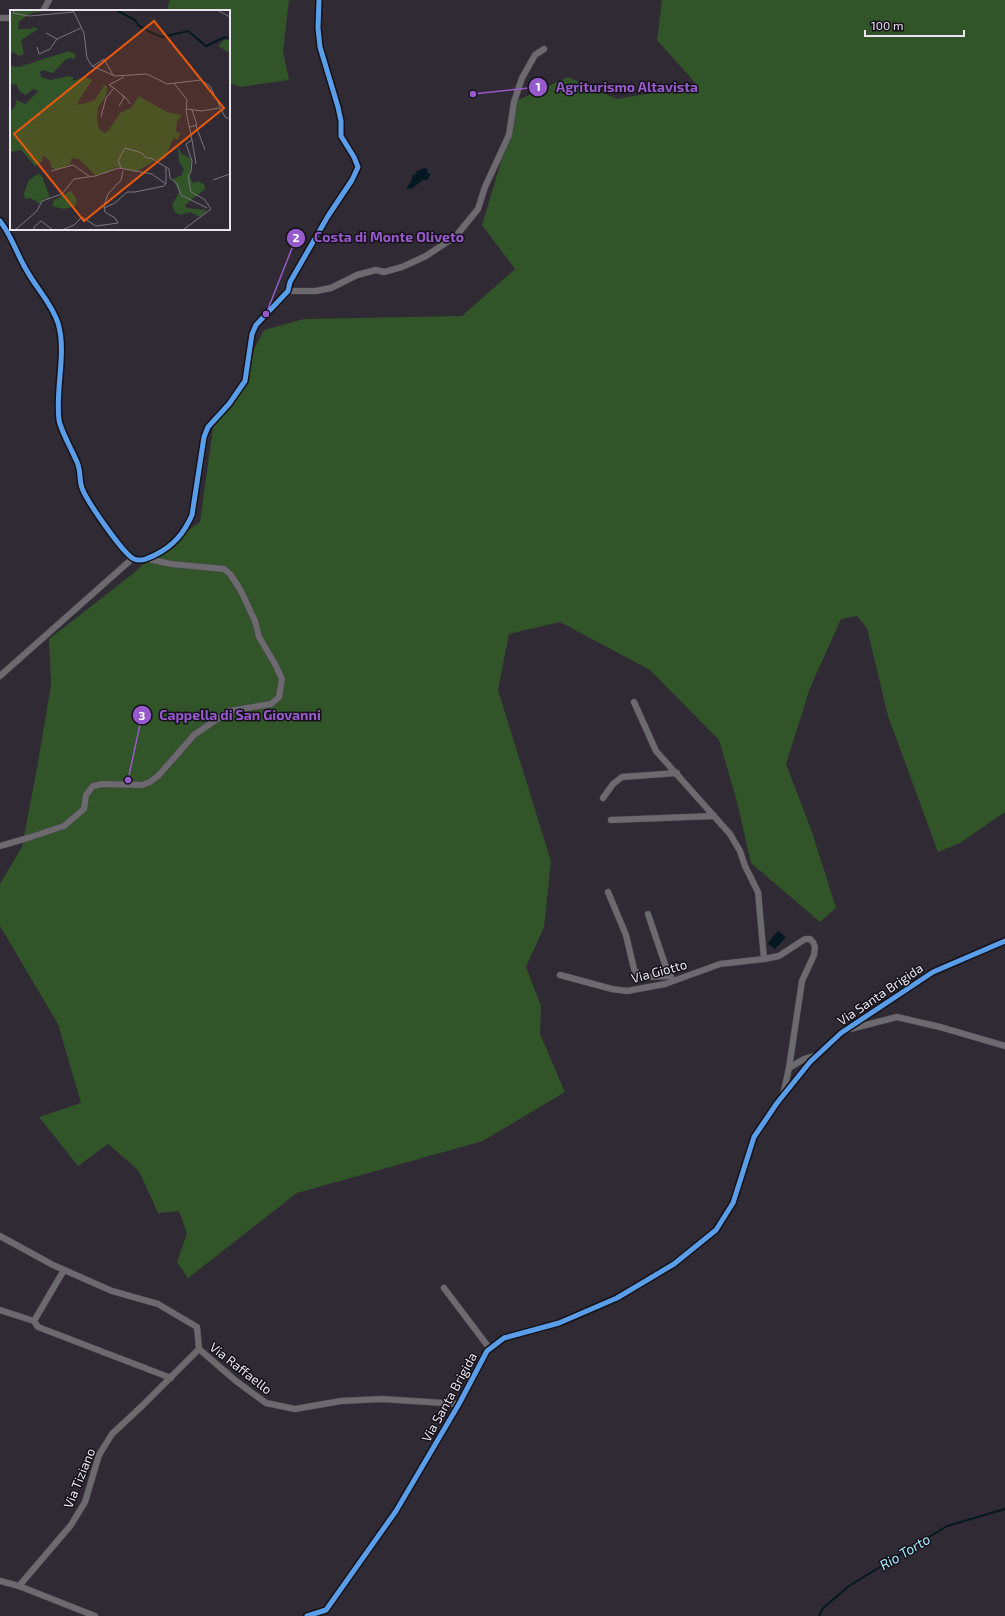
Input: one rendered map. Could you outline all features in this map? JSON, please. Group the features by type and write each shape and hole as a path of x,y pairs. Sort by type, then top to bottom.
{"street":[{"path":"44,10 49,0"},
{"path":"148,559 176,542 188,525 192,515 204,437 208,427 229,404 245,381 252,334 256,326 288,291 290,282 328,216 352,180 358,167 342,136 338,107 320,47 318,28 319,0"},
{"path":"288,291 316,291 331,288 363,273 376,270 384,272 402,267 426,256 456,236 478,209 485,187 509,135 514,102 522,78 535,55 544,49"},
{"path":"0,221 27,271 51,308 58,323 61,338 59,421 78,464 82,489 101,520 126,553 132,558 140,560 148,559 178,565 224,569 230,574 240,589 255,621 259,637 282,679 280,697 271,704 230,711 194,735 159,775 150,782 142,785 103,784 93,786 86,795 84,809 64,826 0,846"},
{"path":"0,676 132,558"},
{"path":"634,702 656,751 730,834 740,851 745,866 758,892 764,959"},
{"path":"603,798 613,784 622,777 677,773"},
{"path":"611,820 714,816"},
{"path":"608,892 626,935 634,969 639,976 648,978 669,976 676,980"},
{"path":"648,914 669,976"},
{"name":"Via Giotto","path":"560,974 612,990 627,991 665,984 720,964 779,956 806,939 810,939 815,947 814,955 802,981 789,1068"},
{"name":"Via Santa Brigida","path":"307,1616 326,1610 396,1511 459,1404 487,1351 504,1338 559,1323 617,1298 674,1264 716,1230 733,1203 754,1137 782,1097 810,1062 846,1030 934,972 1005,941"},
{"name":"Via Santa Brigida","path":"846,1030 897,1017 940,1027 1005,1046"},
{"path":"782,1097 789,1068 804,1059 818,1055"},
{"name":"Via Raffaello","path":"0,1236 52,1265 112,1291 158,1304 197,1327 199,1350 236,1381 266,1403 295,1409 341,1401 382,1399 459,1404"},
{"path":"34,1321 64,1270"},
{"path":"444,1288 490,1349"},
{"path":"0,1310 34,1321 38,1327 171,1378"},
{"name":"Via Tiziano","path":"19,1586 72,1525 85,1502 99,1455 112,1434 199,1350"},
{"path":"0,1581 19,1586 95,1616"}],"green space":[{"path":"170,0 289,0 283,51 289,80 241,87 230,83 230,10 166,10"},
{"path":"662,0 1005,0 1005,812 960,843 938,852 888,716 867,628 857,616 841,619 810,688 786,764 812,832 836,908 820,922 751,863 736,798 719,740 650,670 560,622 509,634 498,690 551,861 544,927 526,967 541,1006 540,1034 565,1092 483,1141 297,1193 188,1278 177,1262 187,1233 179,1211 158,1213 139,1171 108,1144 78,1166 39,1117 81,1103 58,1024 0,926 0,884 22,847 51,685 49,639 134,573 148,559 200,522 214,421 244,379 252,353 264,330 304,319 462,316 515,269 482,225 509,135 514,102 568,77 617,99 697,85 657,40"}],"water":[{"path":"425,168 428,170 427,173 431,174 427,180 423,180 411,189 406,188 411,182 413,175 416,174 417,171"},
{"path":"778,931 786,937 775,949 768,944"}],"waterway":[{"name":"Rio Torto","path":"819,1616 823,1608 849,1586 947,1526 1005,1509"}],"cycle path":[{"path":"0,221 8,233 31,278 52,309 58,323 61,346 58,396 59,420 64,435 78,465 82,488 90,504 122,548 134,559 140,560 151,557 169,547 182,533 189,521 192,515 204,437 208,427 229,404 245,381 252,334 256,325 288,291 290,282 328,216 352,180 358,167 354,157 341,136 341,121 338,107 320,47 318,28 319,0"},
{"path":"307,1616 326,1610 396,1511 459,1404 487,1351 504,1338 559,1323 617,1298 674,1264 716,1230 733,1203 754,1137 777,1103 810,1062 841,1033 933,972 1005,941"}],"place":[{"name":"Agriturismo Altavista","path":"473,94"},
{"name":"Costa di Monte Oliveto","path":"266,314"},
{"name":"Cappella di San Giovanni","path":"128,780"}]}
